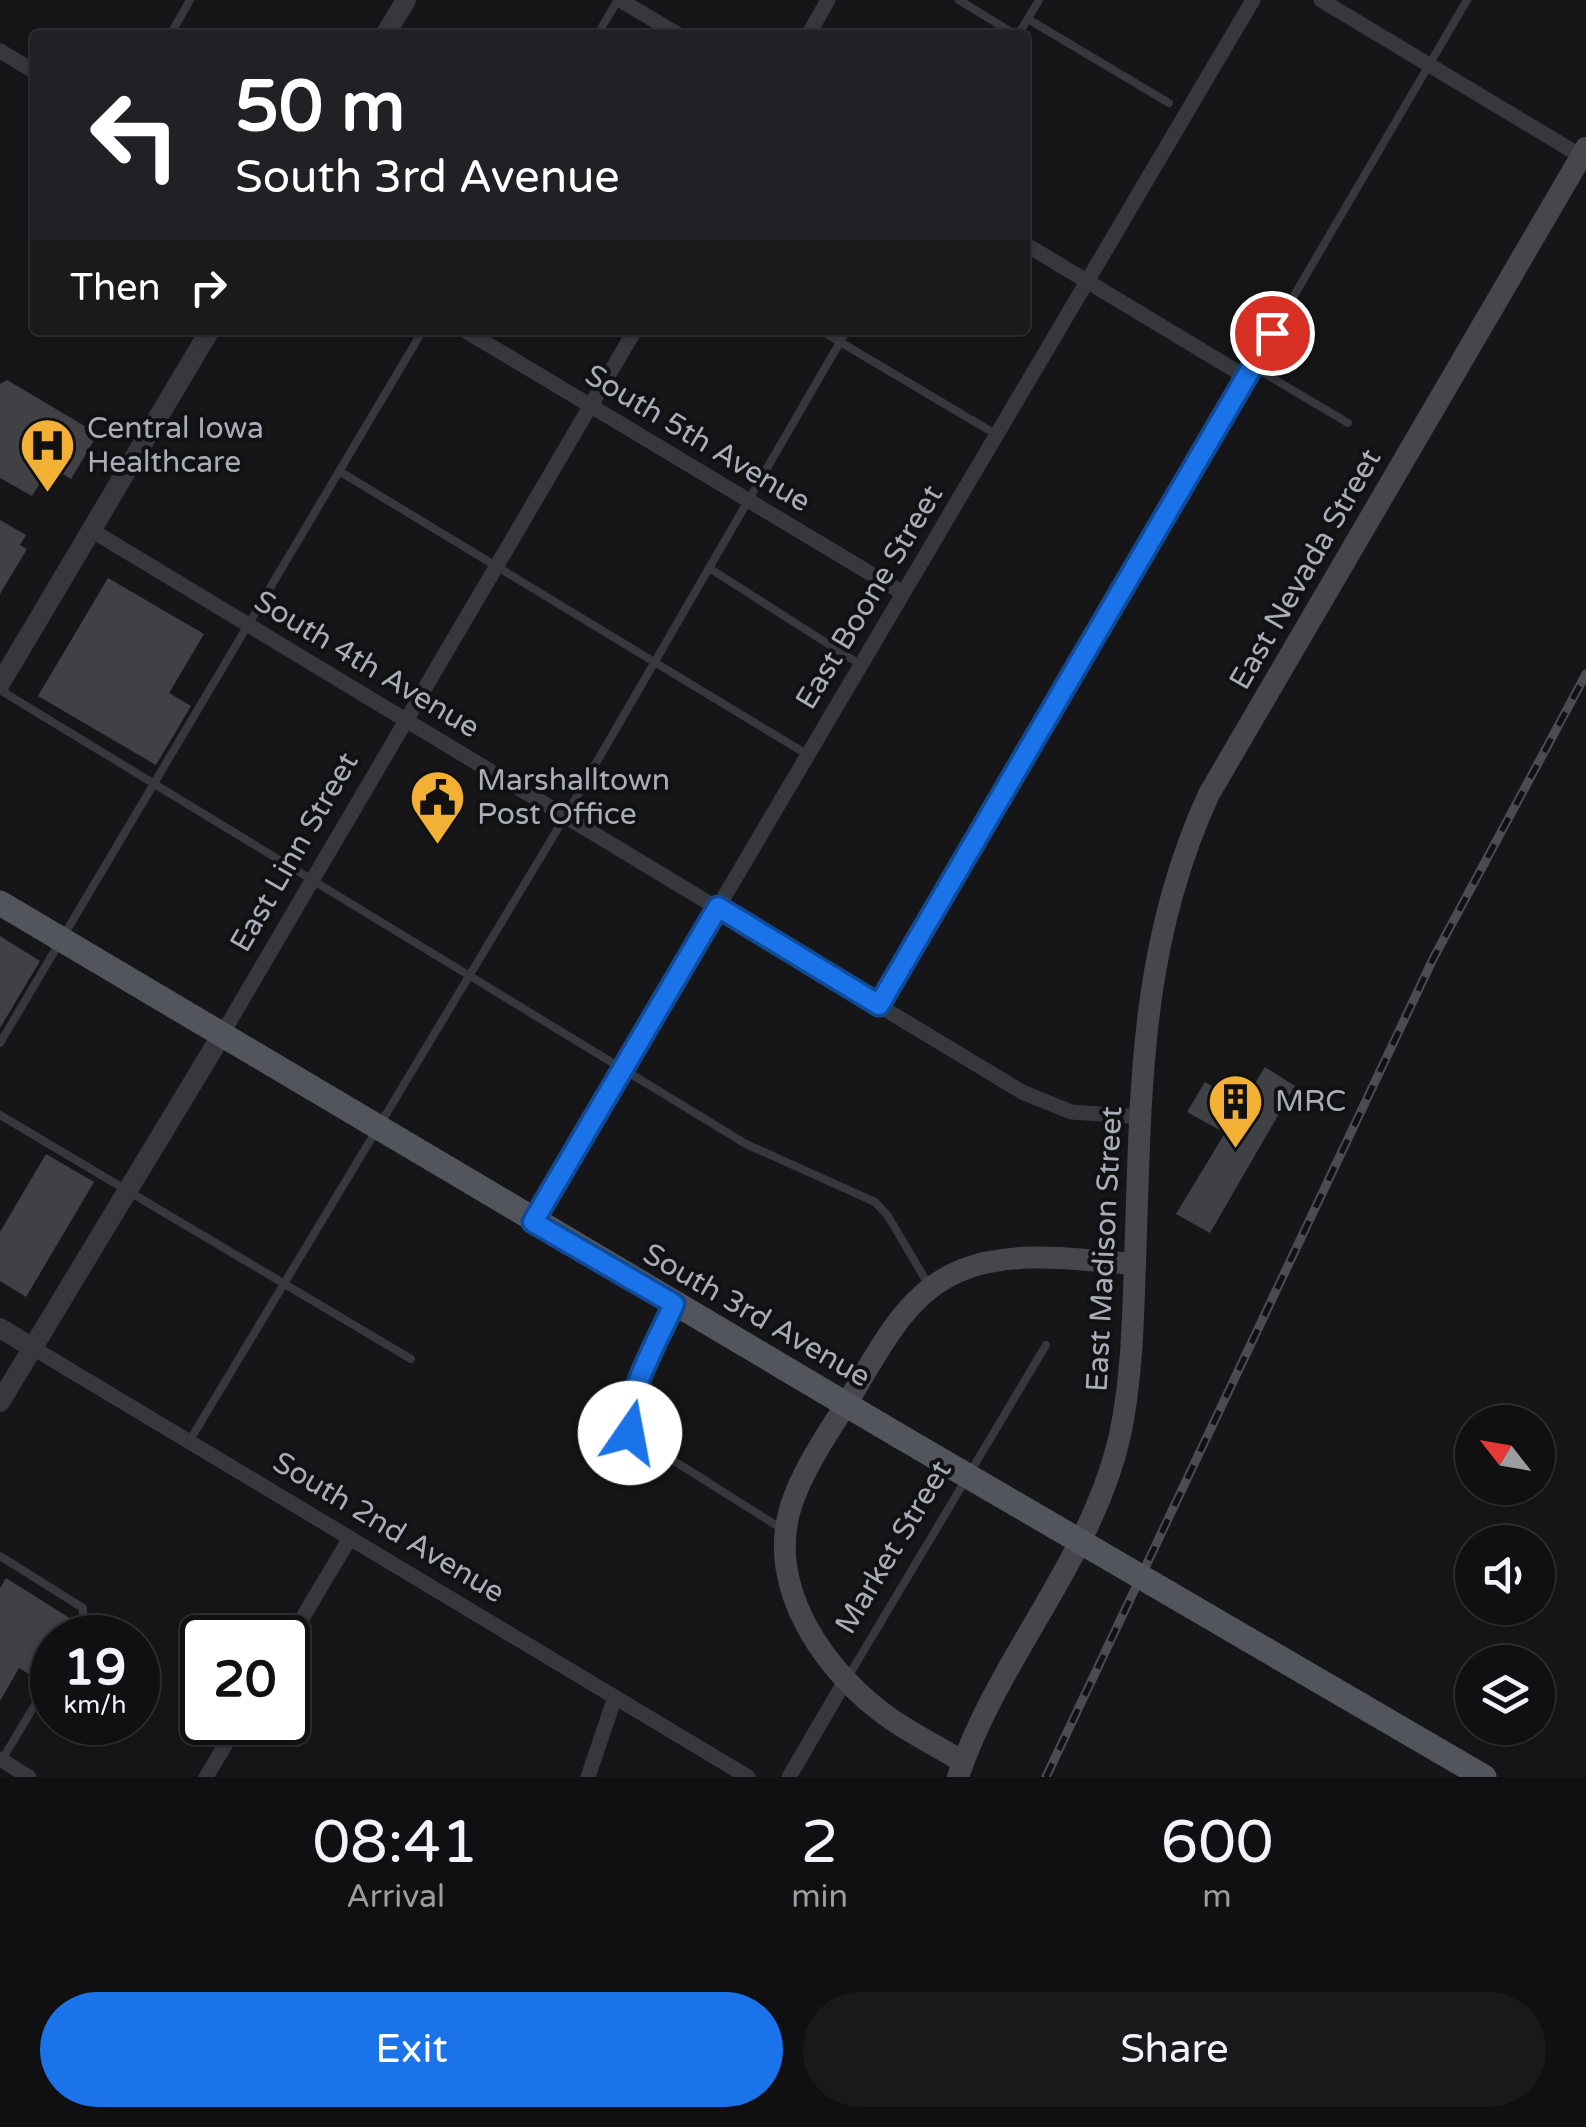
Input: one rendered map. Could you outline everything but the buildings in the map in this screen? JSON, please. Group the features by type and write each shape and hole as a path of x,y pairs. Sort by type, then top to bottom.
{"main road":[{"name":"East Nevada Street","path":"1144,1046 1164,910 1183,850 1208,794 1584,154"},
{"name":"South 3rd Avenue","path":"0,903 533,1222 1484,1777"},
{"name":"East Madison Street","path":"961,1769 1000,1685 1069,1563 1110,1472 1128,1390 1144,1046"},
{"path":"961,1769 845,1681 817,1641 790,1588 786,1532 797,1490 888,1334 930,1288 962,1270 992,1261 1135,1264"}],"street":[{"path":"388,30 406,0"},
{"path":"619,0 670,30"},
{"path":"811,30 828,0"},
{"name":"East Boone Street","path":"533,1222 1253,0"},
{"path":"1321,0 1584,154"},
{"path":"0,51 30,69"},
{"path":"1030,247 1249,372"},
{"path":"0,687 207,335"},
{"name":"South 5th Avenue","path":"472,335 903,593"},
{"name":"East Linn Street","path":"0,1402 222,1036 632,335"},
{"name":"South 4th Avenue","path":"91,530 1022,1092 1070,1112 1142,1117"},
{"name":"South 2nd Avenue","path":"0,1328 748,1777"},
{"path":"304,1615 350,1538"},
{"name":"Market Street","path":"789,1777 845,1681"},
{"path":"588,1777 614,1697"},
{"path":"206,1777 225,1745"},
{"path":"1,1760 30,1777"}],"lane":[{"path":"173,30 190,0"},
{"path":"600,30 619,0"},
{"path":"960,0 1009,30"},
{"path":"1020,30 1038,0"},
{"path":"879,1005 1467,0"},
{"path":"1028,18 1168,103"},
{"path":"0,1043 419,335"},
{"path":"828,335 996,435"},
{"path":"189,1442 566,816 844,335"},
{"path":"1249,372 1348,423"},
{"path":"339,471 808,755"},
{"path":"710,568 861,665"},
{"path":"0,687 746,1144 875,1202 888,1216 930,1288"},
{"path":"0,1115 410,1359"},
{"path":"674,1304 628,1420 630,1433 786,1532"},
{"name":"Market Street","path":"845,1681 1046,1345"},
{"path":"0,1556 82,1608 82,1615"},
{"path":"1,1760 30,1712"}],"railway":[{"path":"1046,1777 1434,957 1586,674"}],"place":[{"name":"Central Iowa Healthcare","path":"48,494"},
{"name":"Marshalltown Post Office","path":"438,846"},
{"name":"MRC","path":"1236,1150"}],"route":[{"path":"630,1433 628,1420 674,1304 533,1222 544,1203 718,907 879,1005 1272,333"}]}
